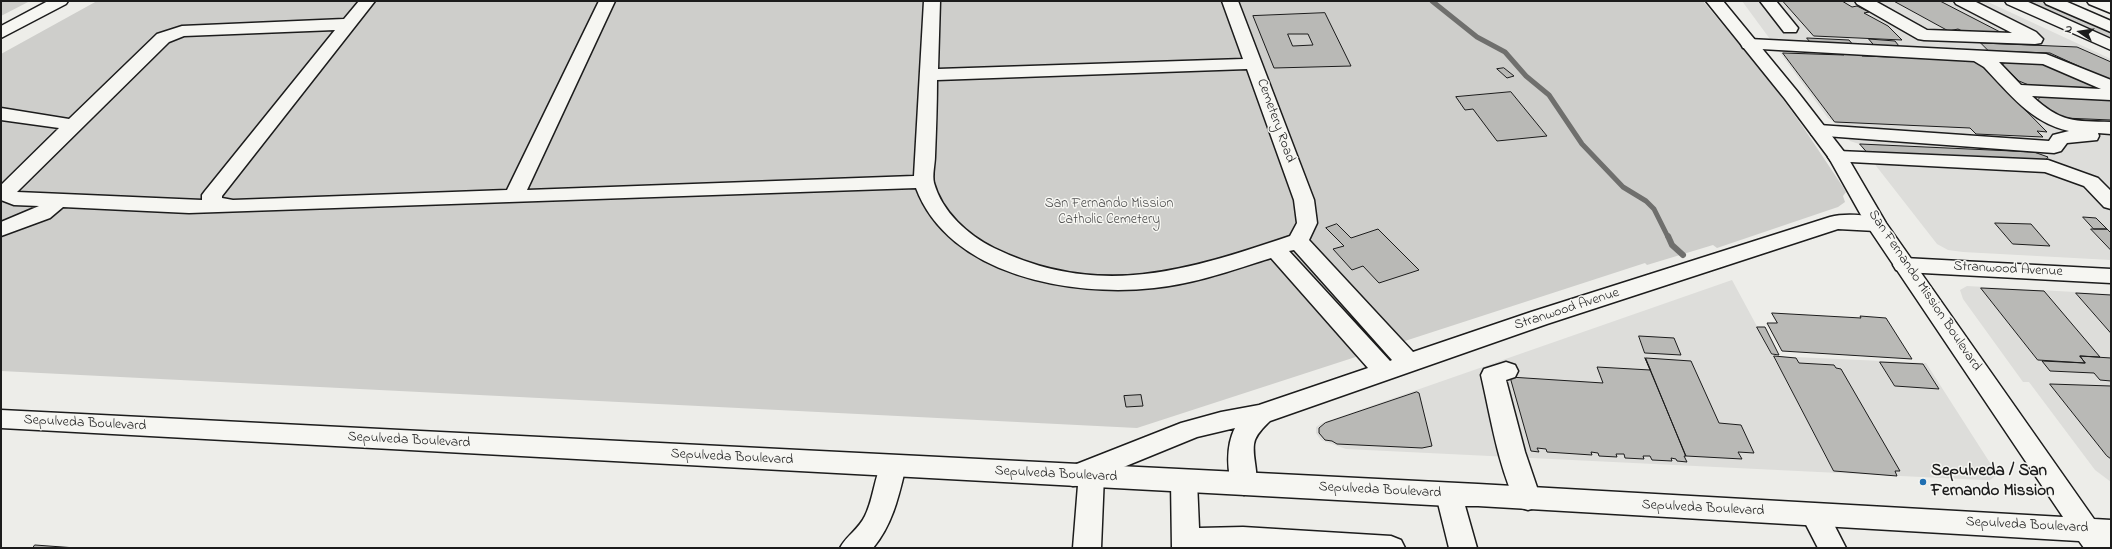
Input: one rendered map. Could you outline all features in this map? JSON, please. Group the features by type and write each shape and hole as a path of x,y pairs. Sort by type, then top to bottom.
{"main road":[{"path":"1,33 60,1"},
{"path":"233,206 214,203 212,201 212,195 367,1"},
{"path":"514,196 607,1"},
{"path":"932,1 924,182 936,209 957,233 986,252 1023,268 1058,277 1103,283 1155,281 1223,266 1298,241 1410,364"},
{"name":"Cemetery Road","path":"1230,1 1304,200 1307,223 1298,241"},
{"name":"San Fernando Mission Boulevard","path":"1714,1 1819,131 1838,157 1876,224 1904,265 2099,536"},
{"path":"1768,1 1790,28"},
{"path":"1864,1 1924,35 2035,39 1962,1"},
{"path":"2013,1 2111,45"},
{"path":"2052,1 2111,27"},
{"path":"2095,1 2111,8"},
{"path":"348,24 182,30 172,33 163,38 10,187 6,194 14,199 189,207 924,182"},
{"path":"1749,44 1956,53 1979,56 2050,60 2111,87"},
{"path":"1979,56 1990,63 2044,116 2056,123 2070,126 2111,128"},
{"path":"929,75 1254,64"},
{"path":"2018,90 2111,95"},
{"path":"1,114 74,125"},
{"path":"1819,131 2054,146 2060,139 2074,136 2111,137"},
{"path":"1838,157 2048,166 2091,182 2111,203"},
{"path":"1,229 43,213 59,201"},
{"name":"Stranwood Avenue","path":"1083,476 1190,430 1221,421 1261,414 1546,316 1837,222 1876,224"},
{"path":"1275,249 1386,372"},
{"name":"Stranwood Avenue","path":"1904,265 2111,276"},
{"path":"1506,371 1493,375 1512,452 1528,499"},
{"path":"1244,484 1241,444 1246,431 1261,414"},
{"name":"Sepulveda Boulevard","path":"1,419 1184,482 1449,495 1478,495 1815,515 2099,536"},
{"path":"854,548 868,536 875,522 882,505 893,466"},
{"path":"1083,476 1087,548"},
{"path":"1184,482 1186,544 1243,538 1391,548"},
{"path":"1449,495 1463,548"},
{"path":"1815,515 1832,548"}],"shaded area":[{"path":"1742,1 1986,1 2111,59 2111,260 1963,252 1948,250 1937,244 1859,144 1850,141 1837,124 1828,118"},
{"path":"1732,280 1773,356 1926,363 1992,466 1995,466 1998,474 1990,480 1983,480 1346,449 1321,440 1316,433 1316,427 1322,423"},
{"path":"1967,286 2111,294 2111,482 2095,470 2029,382 2023,382 1963,299 1960,290"}],"green space":[{"path":"1,1 30,1 1,16"},
{"name":"San Fernando Mission Catholic Cemetery","path":"97,1 1703,1 1769,80 1803,127 1846,192 1843,196 1845,202 1838,207 1717,248 1713,245 1647,265 1645,263 1137,428 1,371 1,54"},
{"path":"2024,1 2041,1 2111,33 2111,40"}],"building":[{"path":"1783,1 1842,1 1852,7 1857,6 1869,12 1864,13 1888,26 1902,40 1814,36"},
{"path":"1894,1 1940,1 2004,34 1968,34 1958,29 1949,31"},
{"path":"1325,13 1351,66 1274,68 1253,16","holes":["1288,34 1308,34 1313,45 1293,46"]},
{"path":"1807,38 1849,40 1854,46 1812,44"},
{"path":"1869,39 1895,41 1899,46 1875,46"},
{"path":"1981,43 2077,47 2111,62 2111,81 2050,53 1989,51"},
{"path":"1783,53 1844,55 1842,53 1860,54 1862,56 1976,60 2047,132 2037,131 2043,137 1976,134 1970,128 1835,122"},
{"path":"2006,62 2051,64 2102,88 2031,86 2019,81 2003,65"},
{"path":"1504,68 1514,76 1507,78 1497,69"},
{"path":"1511,92 1547,136 1497,141 1473,109 1465,110 1456,97"},
{"path":"2042,96 2111,99 2111,120 2064,118 2052,113 2038,100"},
{"path":"1860,144 2034,152 2048,157 2045,161 1867,152"},
{"path":"2083,217 2096,218 2107,229 2094,229"},
{"path":"1995,223 2031,224 2050,246 2013,244"},
{"path":"1337,224 1351,238 1378,229 1419,270 1379,283 1363,266 1352,270 1333,249 1344,246 1326,228"},
{"path":"2091,229 2107,229 2111,233 2111,250"},
{"path":"1981,288 2044,291 2100,357 2080,356 2085,363 2038,360"},
{"path":"2076,293 2111,295 2111,333"},
{"path":"1772,313 1886,318 1912,359 1782,351 1767,323 1777,323"},
{"path":"1757,327 1765,327 1779,355 1772,354"},
{"path":"1639,336 1674,338 1681,355 1645,353"},
{"path":"1774,356 1796,358 1799,363 1834,365 1836,368 1841,369 1900,471 1895,471 1897,476 1834,471"},
{"path":"2080,356 2111,358 2111,381 2100,380 2094,373 2050,371 2042,361 2085,363"},
{"path":"1645,358 1686,456 1684,456 1687,462 1677,461 1676,459 1671,458 1672,461 1652,460 1650,456 1643,456 1644,459 1625,458 1624,454 1616,454 1617,457 1599,456 1598,453 1591,452 1592,455 1547,452 1546,449 1537,448 1539,452 1531,451 1510,377 1603,383 1597,367 1650,370"},
{"path":"1646,358 1691,361 1719,423 1741,425 1754,453 1738,452 1742,459 1686,456"},
{"path":"1880,362 1923,364 1939,389 1895,386"},
{"path":"2050,384 2111,386 2111,459 2107,456"},
{"path":"1417,392 1419,393 1432,446 1422,448 1337,444 1332,441 1325,440 1319,433 1319,428 1325,423"},
{"path":"1141,395 1143,406 1126,407 1124,396"},
{"path":"35,545 76,548 33,548"}],"waterway":[{"path":"1432,1 1477,37 1505,52 1526,76 1549,95 1582,144 1623,187 1646,201 1654,209 1668,237"},
{"path":"1668,236 1672,245 1683,255"}],"place":[{"name":"Sepulveda / San Fernando Mission","path":"1923,482"}]}
